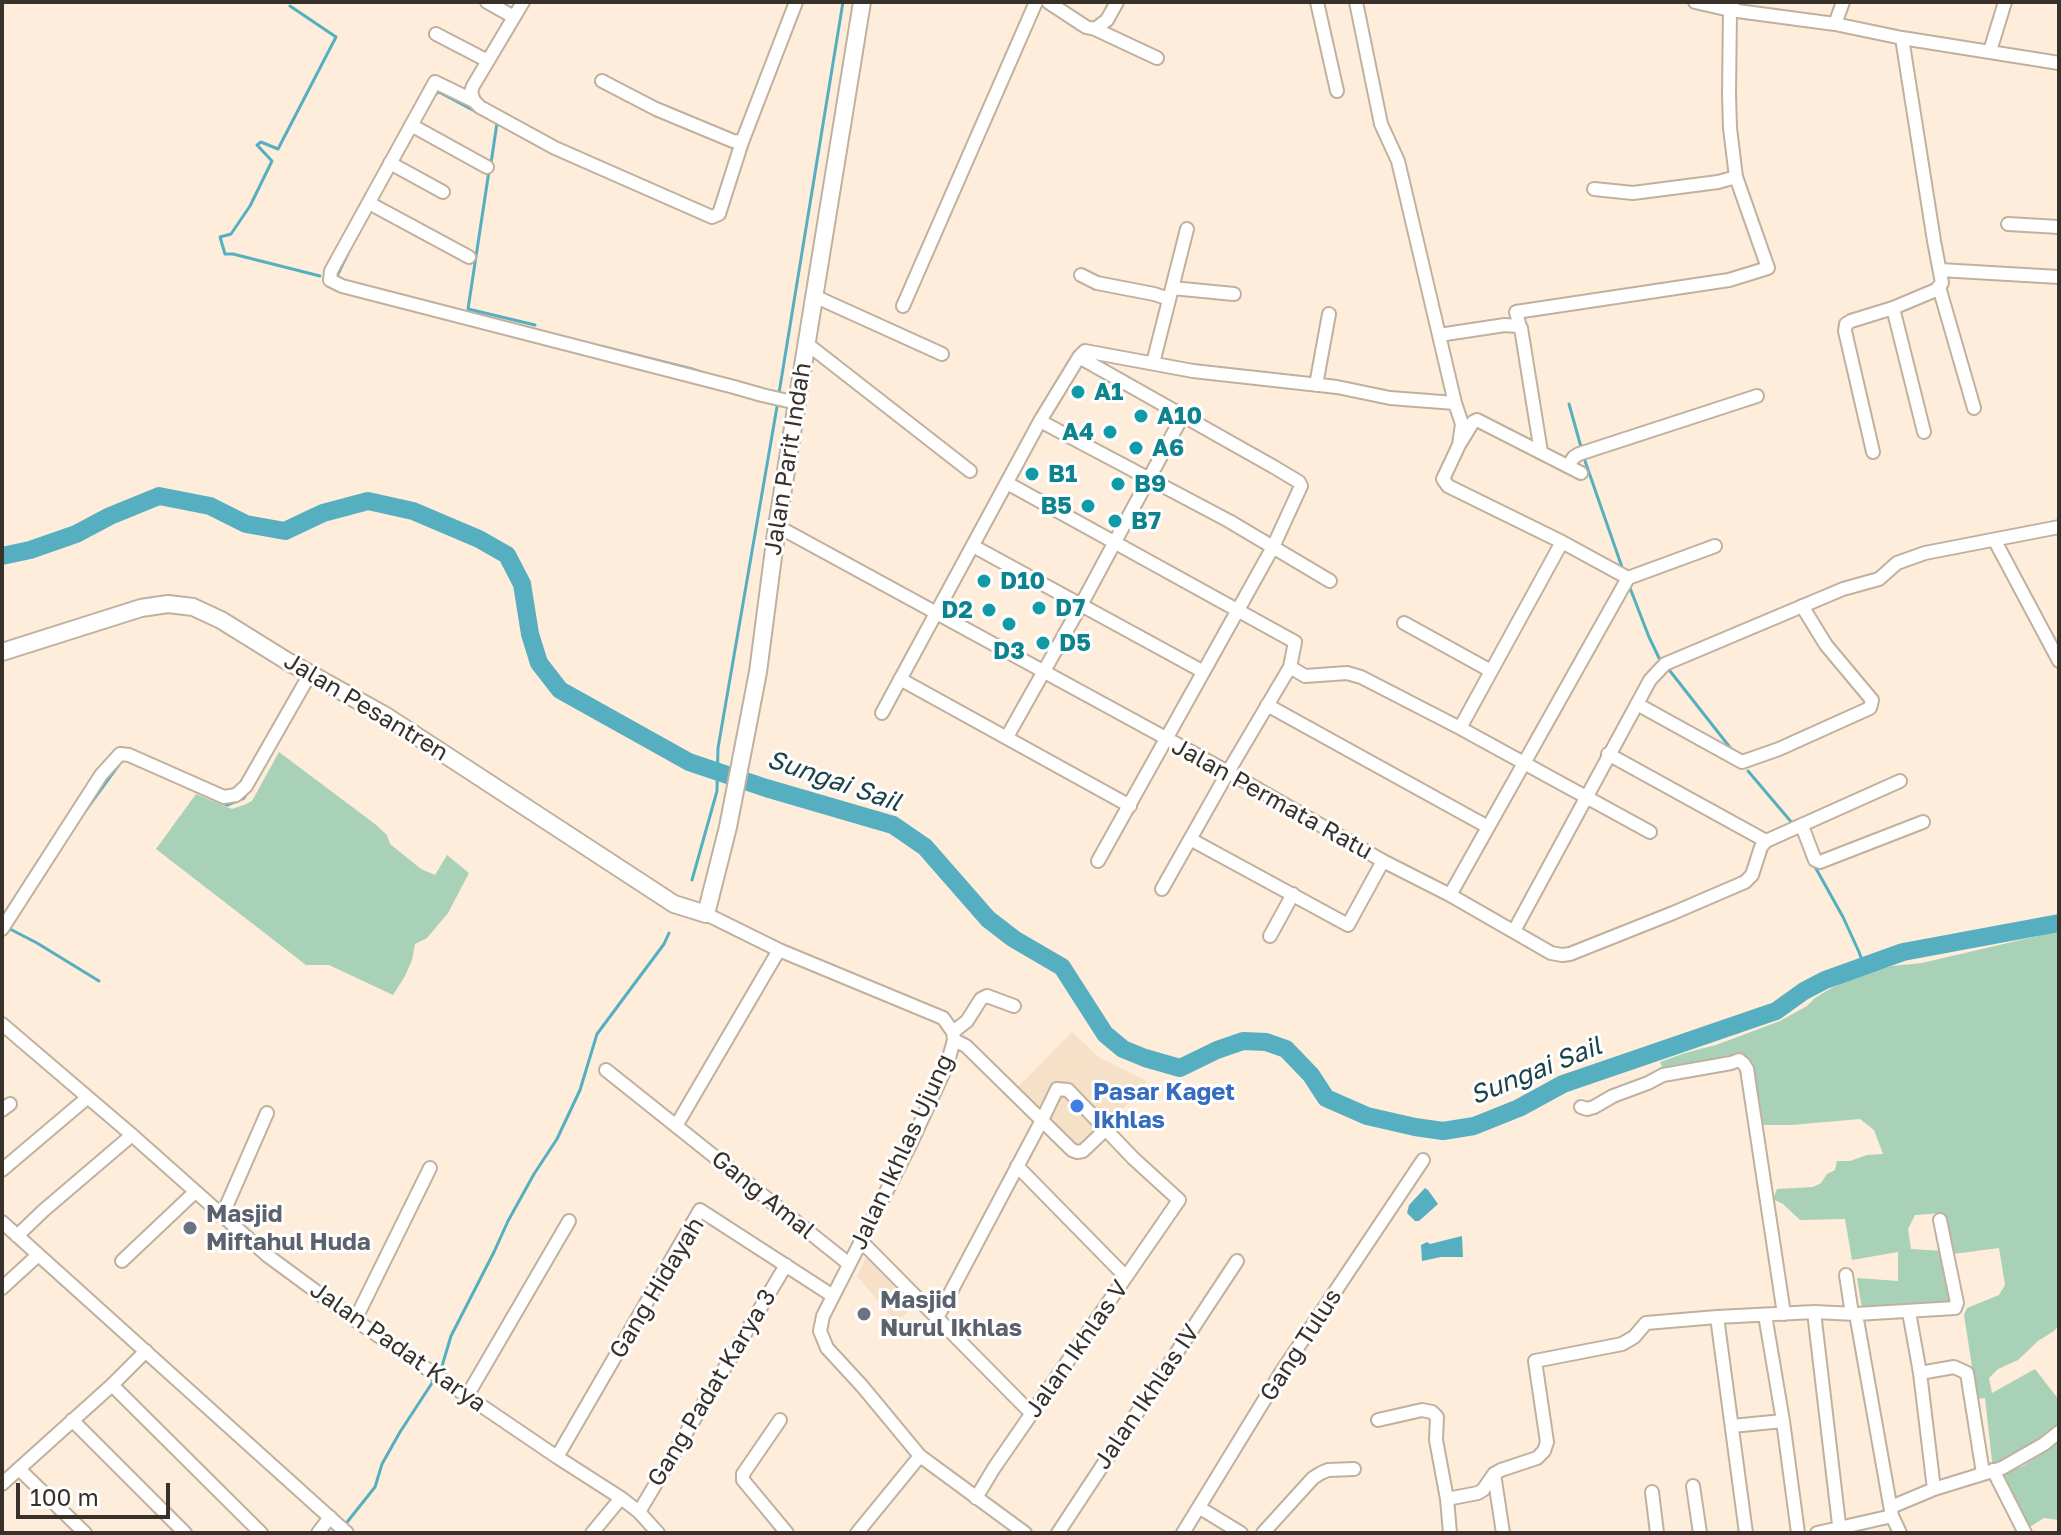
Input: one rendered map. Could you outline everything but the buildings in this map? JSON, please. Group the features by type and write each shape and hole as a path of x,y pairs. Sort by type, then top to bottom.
{"main road":[{"name":"Jalan Parit Indah","path":"706,914 728,827 758,672 792,401 806,343 862,2"},
{"name":"Jalan Pesantren","path":"2,652 122,613 168,604 193,607 221,620 411,731 674,904 706,914"}],"street":[{"path":"487,2 514,17"},
{"path":"474,101 471,92 523,2"},
{"path":"792,401 333,283 329,278 435,82 555,148 712,217 719,214 742,142 796,2"},
{"path":"903,306 1036,2"},
{"path":"1048,2 1086,27 1157,58"},
{"path":"1095,29 1107,20 1117,2"},
{"path":"1317,2 1337,91"},
{"path":"1356,2 1381,124 1398,161 1462,424 1459,445"},
{"path":"1695,2 2058,63 2059,77"},
{"path":"1835,24 1843,2"},
{"path":"1990,51 2005,2"},
{"path":"1541,452 1522,330 1516,312 1729,280 1768,268 1736,177 1729,94 1731,6"},
{"path":"436,34 488,61"},
{"path":"1873,452 1846,328 1848,322 1893,308 1942,283 1902,38"},
{"path":"602,81 656,109 742,142"},
{"path":"411,125 487,167"},
{"path":"390,163 443,192"},
{"path":"1594,189 1633,193 1736,177"},
{"path":"369,203 469,257"},
{"path":"2008,224 2059,227"},
{"path":"1153,363 1187,229"},
{"path":"1940,270 2059,277"},
{"path":"1081,275 1097,283 1154,294 1234,294"},
{"path":"1939,287 1974,408"},
{"path":"814,296 942,354"},
{"path":"1893,308 1924,432"},
{"path":"1316,385 1329,314"},
{"path":"1439,335 1505,325 1520,327"},
{"path":"806,343 970,471"},
{"path":"882,713 1040,421 1085,351 1193,371 1316,385 1390,398 1455,403"},
{"path":"1079,357 1300,483 1300,490 1273,547 1098,861"},
{"path":"1568,466 1579,454 1757,396"},
{"path":"1007,737 1182,417"},
{"path":"1581,473 1477,420 1459,445 1444,475 1445,484 1628,578"},
{"path":"1040,421 1330,581"},
{"path":"1007,483 1295,642 1290,667 1162,889"},
{"name":"Jalan Permata Ratu","path":"777,526 1045,671 1551,953 1570,954 1745,882 1752,875 1766,841"},
{"path":"1514,931 1608,754 1650,680 1665,664 1843,589 1879,579 1897,563 1925,553 2059,527"},
{"path":"1995,541 2059,661"},
{"path":"1460,728 1562,542"},
{"path":"973,546 1202,671"},
{"path":"1450,895 1628,578 1715,546"},
{"path":"1637,704 1742,762 1866,710 1872,706 1872,700 1826,645 1802,606"},
{"path":"1404,623 1491,671"},
{"path":"1290,667 1305,676 1347,673 1361,677 1650,832"},
{"path":"2,929 101,775 120,754 129,755 224,797 236,795 246,786 310,674"},
{"path":"900,679 1130,806"},
{"path":"1267,705 1488,827"},
{"path":"1608,754 1766,841 1900,781"},
{"path":"1802,826 1815,860 1820,862 1923,822"},
{"path":"1190,839 1348,925 1383,861"},
{"path":"1270,936 1293,894"},
{"name":"Jalan Ikhlas Ujung","path":"706,914 779,950 943,1018 954,1036 947,1065 833,1296 820,1331 824,1342 920,1456 1025,1533"},
{"path":"676,1126 779,950"},
{"path":"937,1318 1042,1120 1057,1089 1068,1090 1105,1130 1083,1151 1072,1150 1042,1120 966,1046 954,1036 981,999 987,996 1014,1006"},
{"name":"Jalan Padat Karya","path":"2,1024 268,1256 355,1320 621,1498 658,1533"},
{"path":"1581,1107 1594,1107 1663,1075 1739,1060 1744,1064 1784,1314"},
{"name":"Gang Amal","path":"606,1070 849,1264"},
{"path":"2,1170 87,1098"},
{"path":"222,1216 267,1113"},
{"name":"Jalan Ikhlas V","path":"976,1498 1179,1200 1105,1130"},
{"path":"17,1236 132,1135"},
{"name":"Gang Tulus","path":"1183,1533 1282,1371 1423,1160"},
{"path":"1017,1166 1126,1277"},
{"path":"355,1320 430,1168"},
{"path":"122,1261 195,1192"},
{"name":"Gang Hidayah","path":"557,1457 700,1210 833,1296"},
{"path":"1447,1499 1483,1490 1494,1474 1537,1458 1546,1449 1535,1361 1622,1344 1634,1337 1646,1323 1814,1312 1854,1314 1952,1309 1957,1305 1940,1220"},
{"path":"467,1396 569,1221"},
{"path":"2,1222 347,1533"},
{"path":"860,1240 1032,1414"},
{"path":"2,1288 38,1255"},
{"name":"Jalan Ikhlas IV","path":"1058,1533 1237,1261"},
{"name":"Gang Padat Karya 3","path":"639,1512 786,1265"},
{"path":"1846,1275 1891,1512 1900,1533"},
{"path":"1814,1312 1839,1530"},
{"path":"1909,1312 1934,1489"},
{"path":"1765,1315 1798,1533"},
{"path":"1717,1317 1746,1533"},
{"path":"2,1484 146,1351"},
{"path":"1920,1373 1954,1367 1967,1373 1988,1472 2025,1533"},
{"path":"112,1385 261,1533"},
{"path":"1378,1420 1422,1410 1432,1412 1437,1417 1438,1455 1450,1533"},
{"path":"72,1420 185,1533"},
{"path":"780,1420 743,1474 743,1480 787,1533"},
{"path":"1732,1426 1783,1421"},
{"path":"1817,1533 1839,1530 1891,1512 1934,1489 2002,1468 2059,1432"},
{"path":"857,1533 920,1456"},
{"path":"19,1469 85,1533"},
{"path":"1263,1533 1313,1478 1328,1470 1354,1469"},
{"path":"1494,1474 1503,1533"},
{"path":"1693,1486 1700,1533"},
{"path":"1652,1492 1657,1533"},
{"path":"592,1533 621,1498"},
{"path":"1200,1508 1241,1533"},
{"path":"318,1533 332,1519"}],"shaded area":[{"name":"Pasar Kaget Ikhlas","path":"1072,1032 1100,1058 1147,1081 1105,1130 1077,1152 1013,1092"},
{"path":"868,1252 917,1304 896,1322 857,1276"}],"green space":[{"path":"279,752 375,824 387,835 390,844 421,869 435,875 447,855 469,873 448,913 427,938 415,944 412,960 393,995 329,965 306,965 156,849 196,794 232,809 252,801"},
{"path":"2059,931 2059,1325 2018,1360 1998,1369 1989,1378 1992,1393 2035,1369 2059,1400 2059,1432 1993,1470 1985,1398 1977,1399 1964,1315 1967,1308 1999,1295 2005,1285 1999,1248 1953,1254 1943,1213 1915,1215 1908,1229 1911,1249 1943,1251 1953,1305 1862,1309 1857,1278 1898,1281 1898,1252 1852,1260 1845,1219 1800,1220 1773,1199 1777,1189 1813,1187 1821,1183 1827,1174 1835,1170 1837,1161 1883,1154 1874,1130 1860,1119 1761,1125 1759,1097 1749,1064 1664,1072 1660,1062 1780,1021 1854,976"},
{"path":"2059,1442 2059,1520 2044,1518 2028,1528 2000,1476 2023,1466"}],"water":[{"path":"1425,1188 1438,1204 1415,1221 1407,1213 1409,1205"},
{"path":"1462,1236 1463,1257 1422,1261 1421,1245"}],"waterway":[{"path":"779,393 843,2"},
{"path":"290,6 336,37 278,149 261,142 257,145 272,161 250,206 231,234 220,237 225,254 320,276"},
{"path":"434,95 439,92 497,123 491,163"},
{"path":"489,171 468,309 535,325"},
{"path":"336,278 352,245"},
{"path":"604,347 713,376"},
{"path":"692,880 717,791 718,748 778,401"},
{"path":"1569,404 1581,447"},
{"path":"1585,461 1623,570"},
{"name":"Sungai Sail","path":"2,556 76,534 159,496 210,506 246,524 285,531 323,513 368,501 413,511 479,539 507,555 522,584 530,634 539,663 560,690 689,762 893,825 925,847 988,919 1014,939 1062,967 1105,1034 1123,1049 1180,1068 1243,1041 1266,1042 1286,1049 1311,1075 1326,1098 1367,1116 1415,1127 1443,1131 1474,1126 1519,1108 1563,1084 1776,1011 1825,980 1903,952 2059,923"},
{"path":"1630,588 1660,660"},
{"path":"1670,671 1732,750"},
{"path":"83,814 123,759"},
{"path":"1748,771 1793,824"},
{"path":"198,792 227,805 244,798 247,793"},
{"path":"1814,865 1843,917 1864,966"},
{"path":"8,928 99,981"},
{"path":"438,1373 451,1336 508,1221 557,1139 580,1090 597,1034 669,933"},
{"path":"344,1526 375,1487 382,1464 434,1380"}],"place":[{"name":"A1","path":"1078,392"},
{"name":"A10","path":"1141,416"},
{"name":"A4","path":"1110,432"},
{"name":"A6","path":"1136,448"},
{"name":"B1","path":"1032,474"},
{"name":"B9","path":"1118,484"},
{"name":"B5","path":"1088,506"},
{"name":"B7","path":"1115,521"},
{"name":"D10","path":"984,581"},
{"name":"D7","path":"1039,608"},
{"name":"D2","path":"989,610"},
{"name":"D3","path":"1009,624"},
{"name":"D5","path":"1043,643"},
{"name":"Pasar Kaget Ikhlas","path":"1077,1106"},
{"name":"Masjid Miftahul Huda","path":"190,1228"},
{"name":"Masjid Nurul Ikhlas","path":"864,1314"}]}
